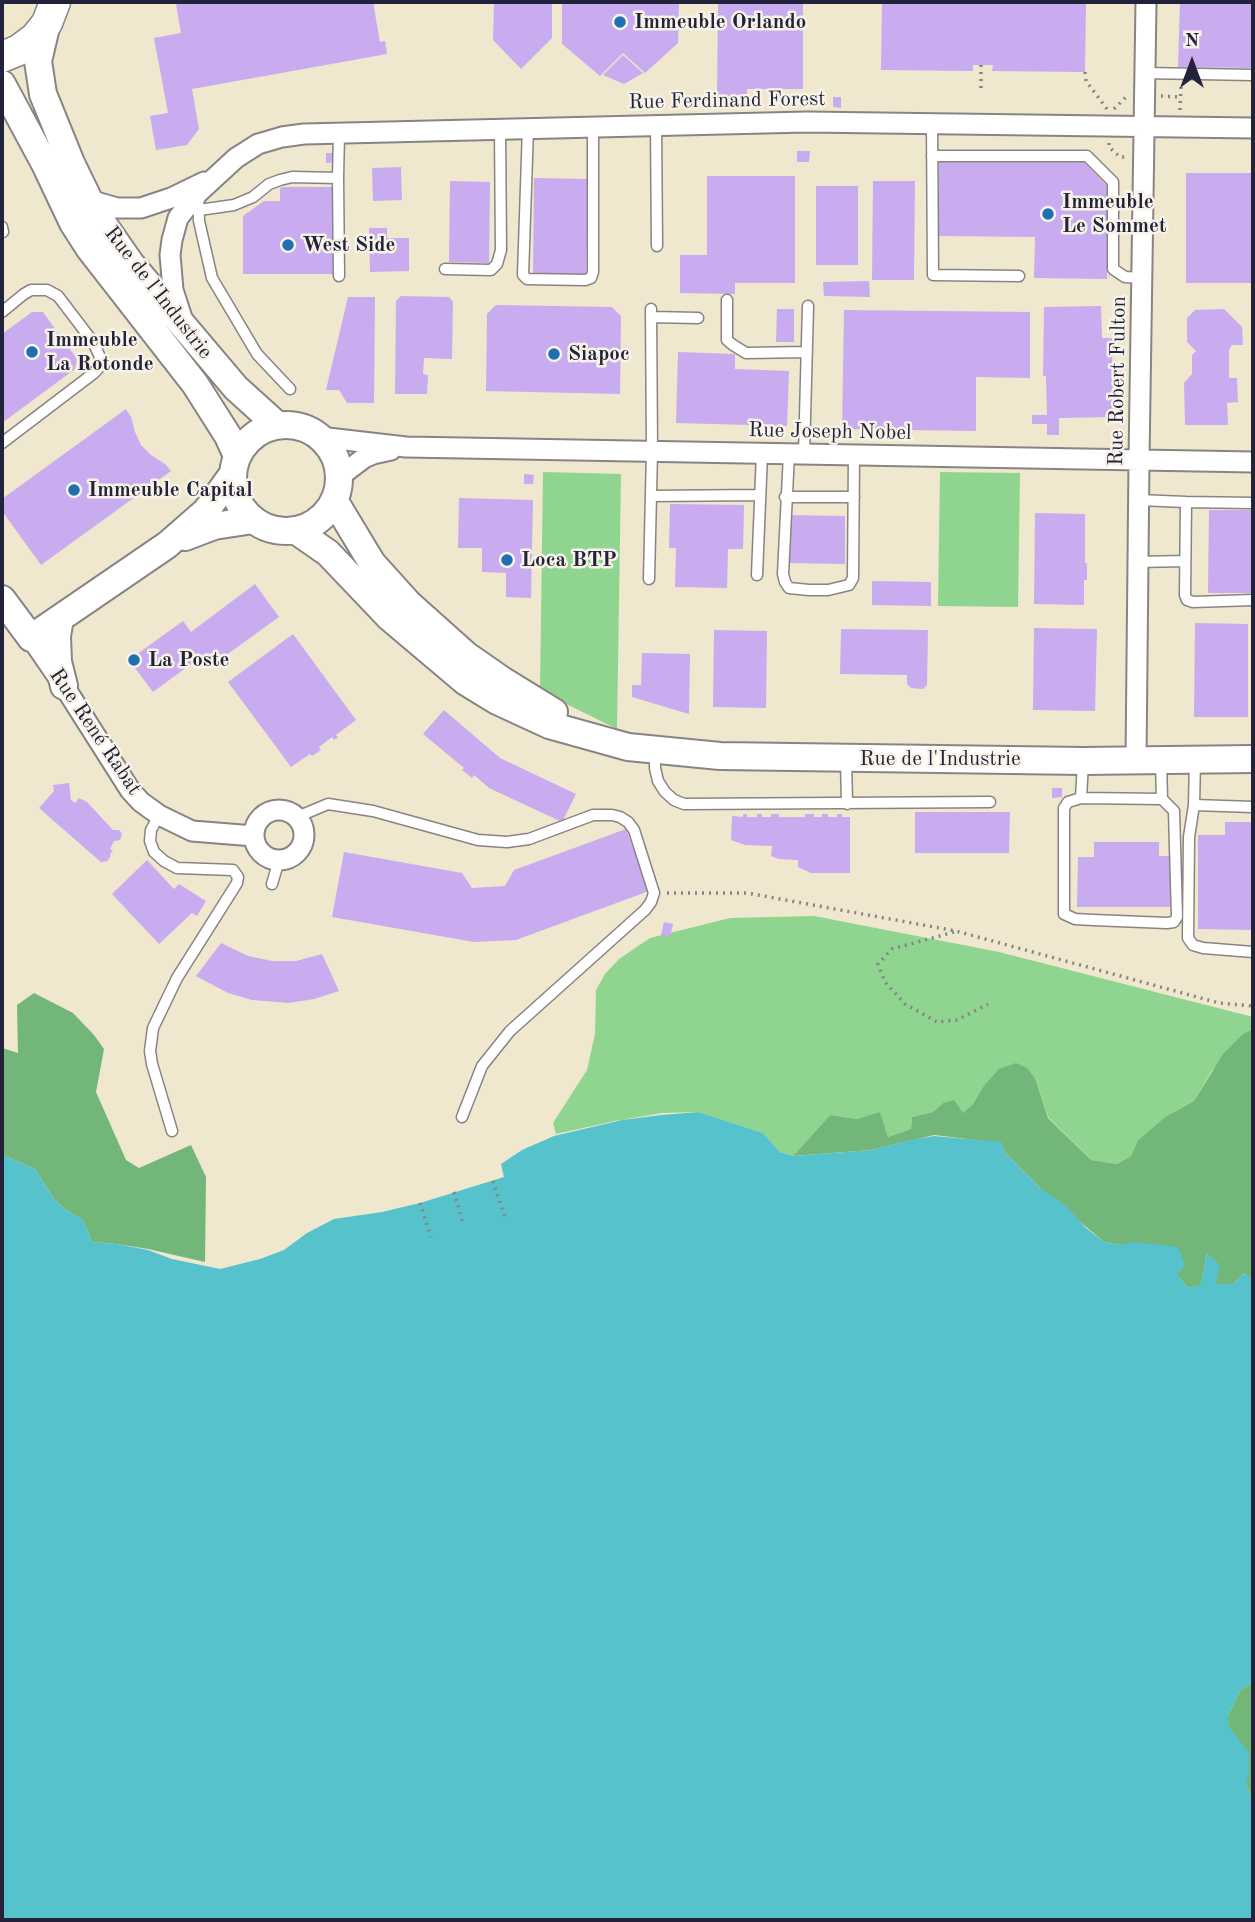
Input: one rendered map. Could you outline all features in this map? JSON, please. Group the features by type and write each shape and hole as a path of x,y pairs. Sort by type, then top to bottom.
{"main road":[{"path":"2,58 35,38 51,12"},
{"name":"Rue de l'Industrie","path":"51,12 38,61 43,94 89,200 131,264 236,388 277,425 301,427 330,447 335,458 336,489 372,563 409,604 466,655 502,680 556,713 628,747"},
{"name":"Rue de l'Industrie","path":"2,84 89,248 195,384 228,436 235,465 233,489 239,503 253,520 273,529 295,530 328,553 389,617 466,682 497,701 549,725 628,747 654,751 720,756 846,758 1253,760"},
{"path":"31,638 167,545 206,511 246,443 255,434 277,425"},
{"path":"295,530 315,522 326,513 336,489"},
{"path":"167,545 214,526 253,520"},
{"path":"2,597 31,612 68,612"},
{"name":"Rue René Rabat","path":"2,597 31,638"},
{"path":"64,686 58,662 57,636 68,612"}],"street":[{"name":"Rue Robert Fulton","path":"1146,2 1138,562 1149,760"},
{"name":"Rue Ferdinand Forest","path":"89,200 117,208 141,208 171,198 214,177 258,144 293,135 807,122 1253,128"},
{"name":"Rue Ferdinand Forest","path":"190,335 177,308 173,290 170,255 174,228 178,218 199,202 214,177"},
{"name":"Rue Joseph Nobel","path":"319,437 406,447 1253,462"},
{"name":"Rue Joseph Nobel","path":"336,489 373,454 406,447"},
{"name":"Rue René Rabat","path":"31,638 130,790 141,802 159,816 192,831 254,836"},
{"path":"271,811 288,811 297,817 304,830 303,845 293,856 272,859 259,850 254,836 255,828 264,814 271,811"}],"lane":[{"path":"1146,73 1253,75"},
{"path":"932,123 933,275 1019,276"},
{"path":"656,125 656,246"},
{"path":"528,128 523,275 527,279 585,280 591,278 593,272 593,126"},
{"path":"445,269 491,270 497,264 500,250 500,128"},
{"path":"339,133 339,276"},
{"path":"932,156 1087,156 1113,182 1113,269 1125,277 1142,278"},
{"path":"290,389 257,354 212,278 201,230 199,202 234,205 280,180 292,177 338,178"},
{"path":"2,312 24,294 39,289 47,290 58,296 93,342 100,357 98,369 94,373 2,443"},
{"path":"727,300 727,340 733,345 746,353 807,352"},
{"path":"808,306 807,352 796,454 785,497 783,574 789,588 828,590 849,585 853,578 854,455"},
{"path":"649,579 651,313 698,318"},
{"path":"757,575 762,453"},
{"path":"651,496 760,495"},
{"path":"785,497 854,497"},
{"path":"1138,500 1253,503"},
{"path":"1186,502 1187,600 1193,603 1253,600"},
{"path":"1138,562 1185,561"},
{"path":"654,751 658,781 674,800 684,804 990,803"},
{"path":"846,758 847,804"},
{"path":"1149,760 1162,799 1174,811 1177,917 1174,922 1167,923 1075,919 1064,914 1064,808 1068,803 1081,798 1162,799"},
{"path":"1195,760 1194,805 1189,837 1188,938 1193,945 1203,948 1253,952"},
{"path":"1081,798 1083,761"},
{"path":"297,817 328,804 373,811 478,839 507,842 529,839 593,815 612,815 628,822 634,830 654,893 651,902 510,1031 482,1066 462,1117"},
{"path":"1194,805 1253,807"},
{"path":"159,816 151,830 150,841 154,852 164,861 177,868 233,870 238,877 237,883 177,978 153,1028 150,1051 152,1064 172,1131"},
{"path":"272,884 279,860"}],"path":[{"path":"981,65 981,90"},
{"path":"1180,112 1181,74"},
{"path":"1161,96 1180,97"},
{"path":"654,893 747,893 956,931 1219,1003 1253,1006"},
{"path":"956,931 892,949 878,964 885,982 905,1004 937,1022 957,1020 988,1004"},
{"path":"493,1181 505,1218"},
{"path":"454,1192 463,1223"},
{"path":"420,1203 432,1237"}],"green space":[{"path":"543,472 621,474 617,729 540,691"},
{"path":"940,472 1020,473 1018,607 938,606"},
{"path":"814,916 999,952 1253,1017 1253,1029 1243,1034 1211,1072 1194,1101 1165,1117 1138,1140 1131,1156 1117,1164 1091,1160 1048,1117 1036,1079 983,1087 973,1104 962,1114 943,1103 933,1112 912,1117 911,1129 888,1137 880,1113 857,1119 830,1115 793,1156 780,1152 763,1133 699,1112 662,1113 556,1134 553,1123 587,1070 595,1034 596,990 605,974 619,959 650,938 730,918"},
{"path":"34,993 73,1013 104,1049 96,1092 126,1160 139,1168 191,1145 206,1177 205,1262 148,1249 92,1242 83,1220 54,1199 35,1169 3,1155 2,1048 18,1053 17,1005"},
{"path":"1253,1029 1253,1281 1244,1273 1233,1284 1216,1285 1207,1253 1201,1285 1188,1288 1177,1275 1120,1245 1104,1242 1039,1187 1005,1153 1001,1143 934,1135 871,1150 793,1156 830,1115 857,1119 880,1112 888,1137 911,1129 912,1117 933,1112 943,1103 954,1100 963,1113 999,1069 1016,1063 1027,1068 1036,1080 1048,1118 1091,1160 1117,1164 1131,1156 1138,1140 1165,1117 1194,1101 1223,1054 1243,1034"},
{"path":"1253,1681 1253,1830 1251,1798 1228,1725 1228,1715 1240,1691"}],"water":[{"path":"699,1112 763,1133 780,1152 793,1156 871,1150 934,1136 1001,1142 1005,1153 1039,1187 1065,1205 1086,1228 1104,1242 1178,1247 1185,1265 1177,1275 1188,1288 1201,1284 1207,1253 1220,1265 1216,1284 1233,1284 1244,1273 1253,1281 1253,1681 1240,1691 1228,1715 1228,1725 1249,1753 1249,1776 1246,1782 1251,1798 1253,1830 1253,1920 2,1920 2,1151 3,1155 35,1169 54,1199 83,1220 92,1242 148,1250 172,1259 220,1269 284,1250 307,1233 334,1219 420,1203 504,1177 501,1164 522,1150 554,1136 622,1120"}],"building":[{"path":"173,2 373,2 380,42 385,41 387,54 192,89 199,129 187,145 156,150 150,116 168,113 154,38 181,33 176,4"},
{"path":"494,2 552,2 552,38 521,69 493,40"},
{"name":"Immeuble Orlando","path":"562,2 679,2 678,43 645,73 623,53 600,76 562,44"},
{"path":"718,2 803,2 803,89 747,89 747,98 717,98"},
{"path":"882,2 1086,2 1085,72 992,71 993,65 973,65 973,71 881,70"},
{"path":"1180,2 1253,2 1253,68 1178,67"},
{"path":"623,55 643,73 624,84 603,75"},
{"path":"833,97 841,97 841,108 833,107"},
{"path":"797,151 810,151 809,162 797,162"},
{"path":"326,153 335,153 335,162 326,163"},
{"name":"Immeuble Le Sommet","path":"939,161 1084,162 1108,187 1107,279 1034,278 1035,237 938,236"},
{"path":"401,167 402,200 373,201 372,168"},
{"path":"1186,173 1253,173 1253,283 1186,283"},
{"path":"707,176 795,176 795,283 735,283 735,294 680,293 680,255 707,255"},
{"path":"534,178 588,179 586,275 533,275"},
{"path":"450,181 490,182 489,263 449,262"},
{"path":"873,181 915,181 914,280 872,280"},
{"path":"816,186 858,186 858,265 816,265"},
{"name":"West Side","path":"333,187 333,274 243,274 243,216 264,201 280,201 280,188"},
{"path":"369,228 387,228 387,238 409,238 409,271 370,272"},
{"path":"869,281 870,297 824,296 823,282"},
{"path":"401,296 449,297 453,302 452,359 424,358 423,374 428,375 427,394 395,394 396,301"},
{"path":"348,297 375,297 374,403 347,403 339,390 326,390"},
{"name":"Siapoc","path":"496,305 612,307 621,316 620,394 486,391 487,314"},
{"path":"1101,306 1102,338 1112,338 1113,417 1059,418 1059,435 1047,435 1047,424 1032,424 1032,415 1047,415 1046,376 1043,376 1044,307"},
{"path":"777,309 794,309 794,342 776,342"},
{"path":"1224,309 1242,327 1243,345 1232,345 1229,350 1229,378 1237,378 1238,402 1227,403 1228,425 1185,425 1184,383 1192,374 1192,355 1196,351 1187,342 1187,318 1195,310"},
{"path":"844,310 1030,312 1030,378 976,377 976,431 842,429"},
{"name":"Immeuble La Rotonde","path":"32,312 43,312 77,359 75,369 2,423 2,334"},
{"path":"678,352 735,354 735,369 789,371 787,426 676,423"},
{"name":"Immeuble Capital","path":"126,409 141,445 171,471 41,565 2,511 2,499"},
{"path":"524,474 534,475 533,484 524,484"},
{"name":"Loca BTP","path":"459,498 533,500 531,598 506,597 506,573 482,572 482,548 458,548"},
{"path":"670,504 744,505 743,549 728,549 727,588 675,587 676,548 669,548"},
{"path":"1209,510 1253,510 1253,593 1208,593"},
{"path":"1035,513 1085,514 1087,580 1084,580 1084,605 1034,604"},
{"path":"787,515 845,516 845,564 787,563"},
{"path":"872,581 931,582 931,606 872,605"},
{"path":"255,584 279,617 214,664 206,653 153,692 129,660 183,621 191,632"},
{"path":"1195,623 1248,624 1248,717 1194,717"},
{"path":"1034,628 1097,629 1095,711 1033,710"},
{"path":"841,629 928,630 927,685 923,689 911,688 907,684 907,675 840,674"},
{"path":"714,630 767,631 766,708 713,707"},
{"path":"293,634 356,720 336,735 338,737 334,740 332,737 319,747 321,750 291,767 228,682"},
{"path":"642,653 690,654 689,714 632,697 632,685 641,685"},
{"path":"444,710 500,758 576,794 562,822 489,788 474,775 472,778 423,734"},
{"path":"69,783 71,800 75,803 79,798 87,802 113,830 119,830 122,834 120,840 114,841 110,849 113,851 106,862 102,863 39,808 54,791 53,785"},
{"path":"1052,788 1062,788 1062,797 1052,798"},
{"path":"915,812 1010,812 1009,853 915,853"},
{"path":"743,814 747,814 747,817 762,814 762,817 771,817 771,814 779,814 779,817 805,817 805,814 814,814 814,817 822,817 822,814 828,814 828,817 837,817 837,814 842,814 842,817 850,817 850,873 811,873 798,867 798,860 771,856 772,846 745,845 731,840 732,816 743,817"},
{"path":"1225,822 1253,822 1253,930 1198,929 1198,835 1225,835"},
{"path":"626,829 649,891 516,940 474,942 332,917 344,852 462,873 472,888 505,886 514,870"},
{"path":"1094,842 1159,842 1159,856 1175,856 1174,907 1077,907 1078,857 1094,857"},
{"path":"147,860 174,889 179,884 206,901 197,916 192,913 159,944 112,894"},
{"path":"664,922 673,924 670,937 661,935"},
{"path":"221,943 248,956 272,961 296,961 322,954 339,991 289,1003 252,1000 228,993 196,976"}],"place":[{"name":"Immeuble Orlando","path":"620,22"},
{"name":"Immeuble Le Sommet","path":"1048,214"},
{"name":"West Side","path":"288,245"},
{"name":"Immeuble La Rotonde","path":"32,352"},
{"name":"Siapoc","path":"554,354"},
{"name":"Immeuble Capital","path":"74,490"},
{"name":"Loca BTP","path":"507,560"},
{"name":"La Poste","path":"134,660"}]}
